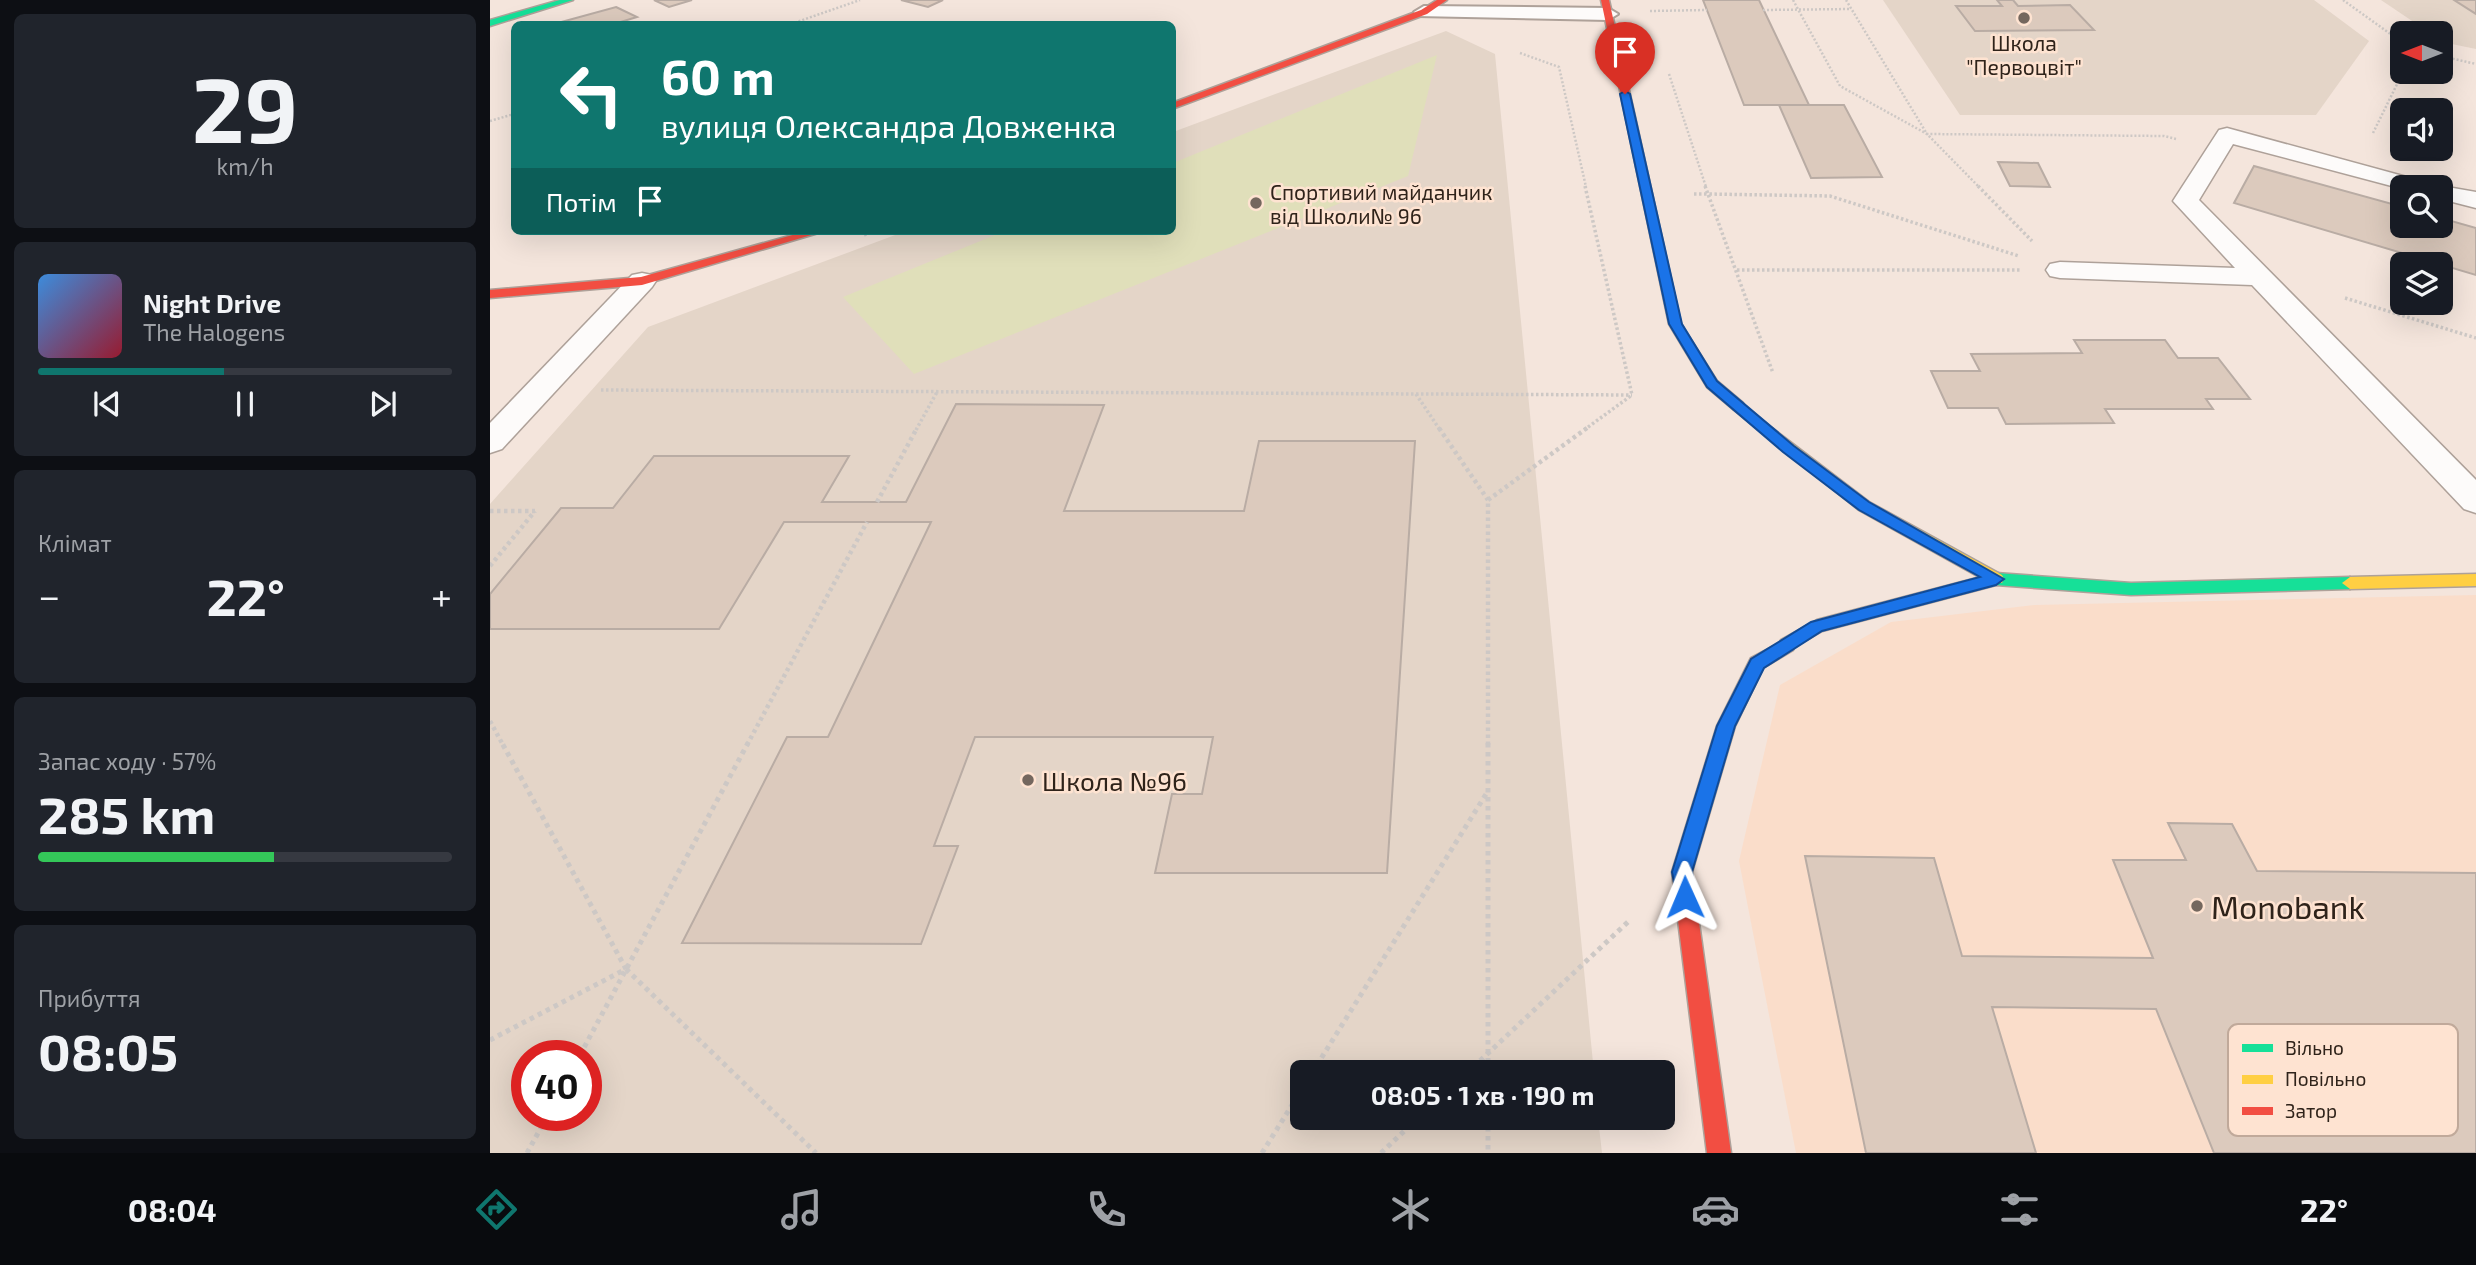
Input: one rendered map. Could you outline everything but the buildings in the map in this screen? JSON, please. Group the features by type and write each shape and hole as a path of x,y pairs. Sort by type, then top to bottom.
{"street":[{"path":"490,23 569,0"},
{"path":"1176,105 1424,12 1443,0"},
{"path":"1424,12 1606,7 1675,324 1712,384 1788,449 1864,506 1996,579"},
{"path":"490,294 642,281 805,235"},
{"path":"1719,1153 1682,872 1726,726 1757,663 1817,626 1996,579 2131,589 2476,580"}],"lane":[{"path":"2390,178 2228,135 2186,201 2476,502"},
{"path":"2453,194 2476,200"},
{"path":"2060,270 2258,277"},
{"path":"490,442 642,281"}],"path":[{"path":"800,21 860,0"},
{"path":"1648,0 1653,22"},
{"path":"1793,0 1840,86 1927,134 2164,136 2219,150"},
{"path":"1846,0 1927,134 2060,270"},
{"path":"2343,0 2390,34"},
{"path":"1763,10 1851,9"},
{"path":"1649,11 1707,10"},
{"path":"1511,49 1559,67 1632,395"},
{"path":"2454,59 2476,64"},
{"path":"1668,69 1708,194 1774,375"},
{"path":"490,121 511,115"},
{"path":"1708,194 1830,196 2060,270"},
{"path":"1737,270 2060,270"},
{"path":"2341,297 2476,338"},
{"path":"540,390 1632,395"},
{"path":"877,502 937,392"},
{"path":"1416,394 1488,500 1488,1060"},
{"path":"1488,500 1632,395"},
{"path":"490,511 536,511 490,566"},
{"path":"588,1040 867,522"},
{"path":"490,721 626,969 816,1153"},
{"path":"1320,1060 1489,790"},
{"path":"1481,1060 1682,872"},
{"path":"490,1040 626,969"},
{"path":"1262,1153 1290,1108"},
{"path":"1381,1153 1405,1130"},
{"path":"1488,1130 1488,1153"},
{"path":"527,1153 539,1131"}],"shaded area":[{"path":"1883,0 2314,0 2369,41 2316,115 1960,115"},
{"path":"2381,0 2476,0 2476,49 2454,44 2454,21 2412,21"},
{"name":"Школа №96","path":"1446,31 1495,54 1593,1060 1290,1060 1290,1130 1599,1130 1602,1153 490,1153 490,504 648,327 895,235 1176,235 1176,131"},
{"path":"2476,595 2476,1153 1796,1153 1739,861 1780,685 1891,622 2035,605"}],"green space":[{"name":"Спортивий майданчик від Школи№ 96","path":"1437,55 1408,176 914,374 843,297 995,235 1176,235 1176,162"}],"traffic: fast":[{"path":"490,23 569,0"},
{"path":"1787,645 1817,626 1996,579 2131,589 2350,583"}],"traffic: slow":[{"path":"1738,406 1864,506 1996,579"},
{"path":"2350,583 2476,580"}],"traffic: jam":[{"path":"1176,105 1424,12 1443,0"},
{"path":"1605,0 1675,324 1712,384 1738,406"},
{"path":"490,294 642,281 805,235"},
{"path":"1719,1153 1682,872 1726,726 1757,663 1787,645"}],"place":[{"name":"Школа \"Первоцвіт\"","path":"2024,18"},
{"name":"Спортивий майданчик від Школи№ 96","path":"1256,203"},
{"name":"Школа №96","path":"1028,780"},
{"name":"Monobank","path":"2197,906"}],"route":[{"path":"1625,94 1675,324 1712,384 1788,449 1864,506 1996,579 1817,626 1757,663 1726,726 1682,872 1685,897"}]}
